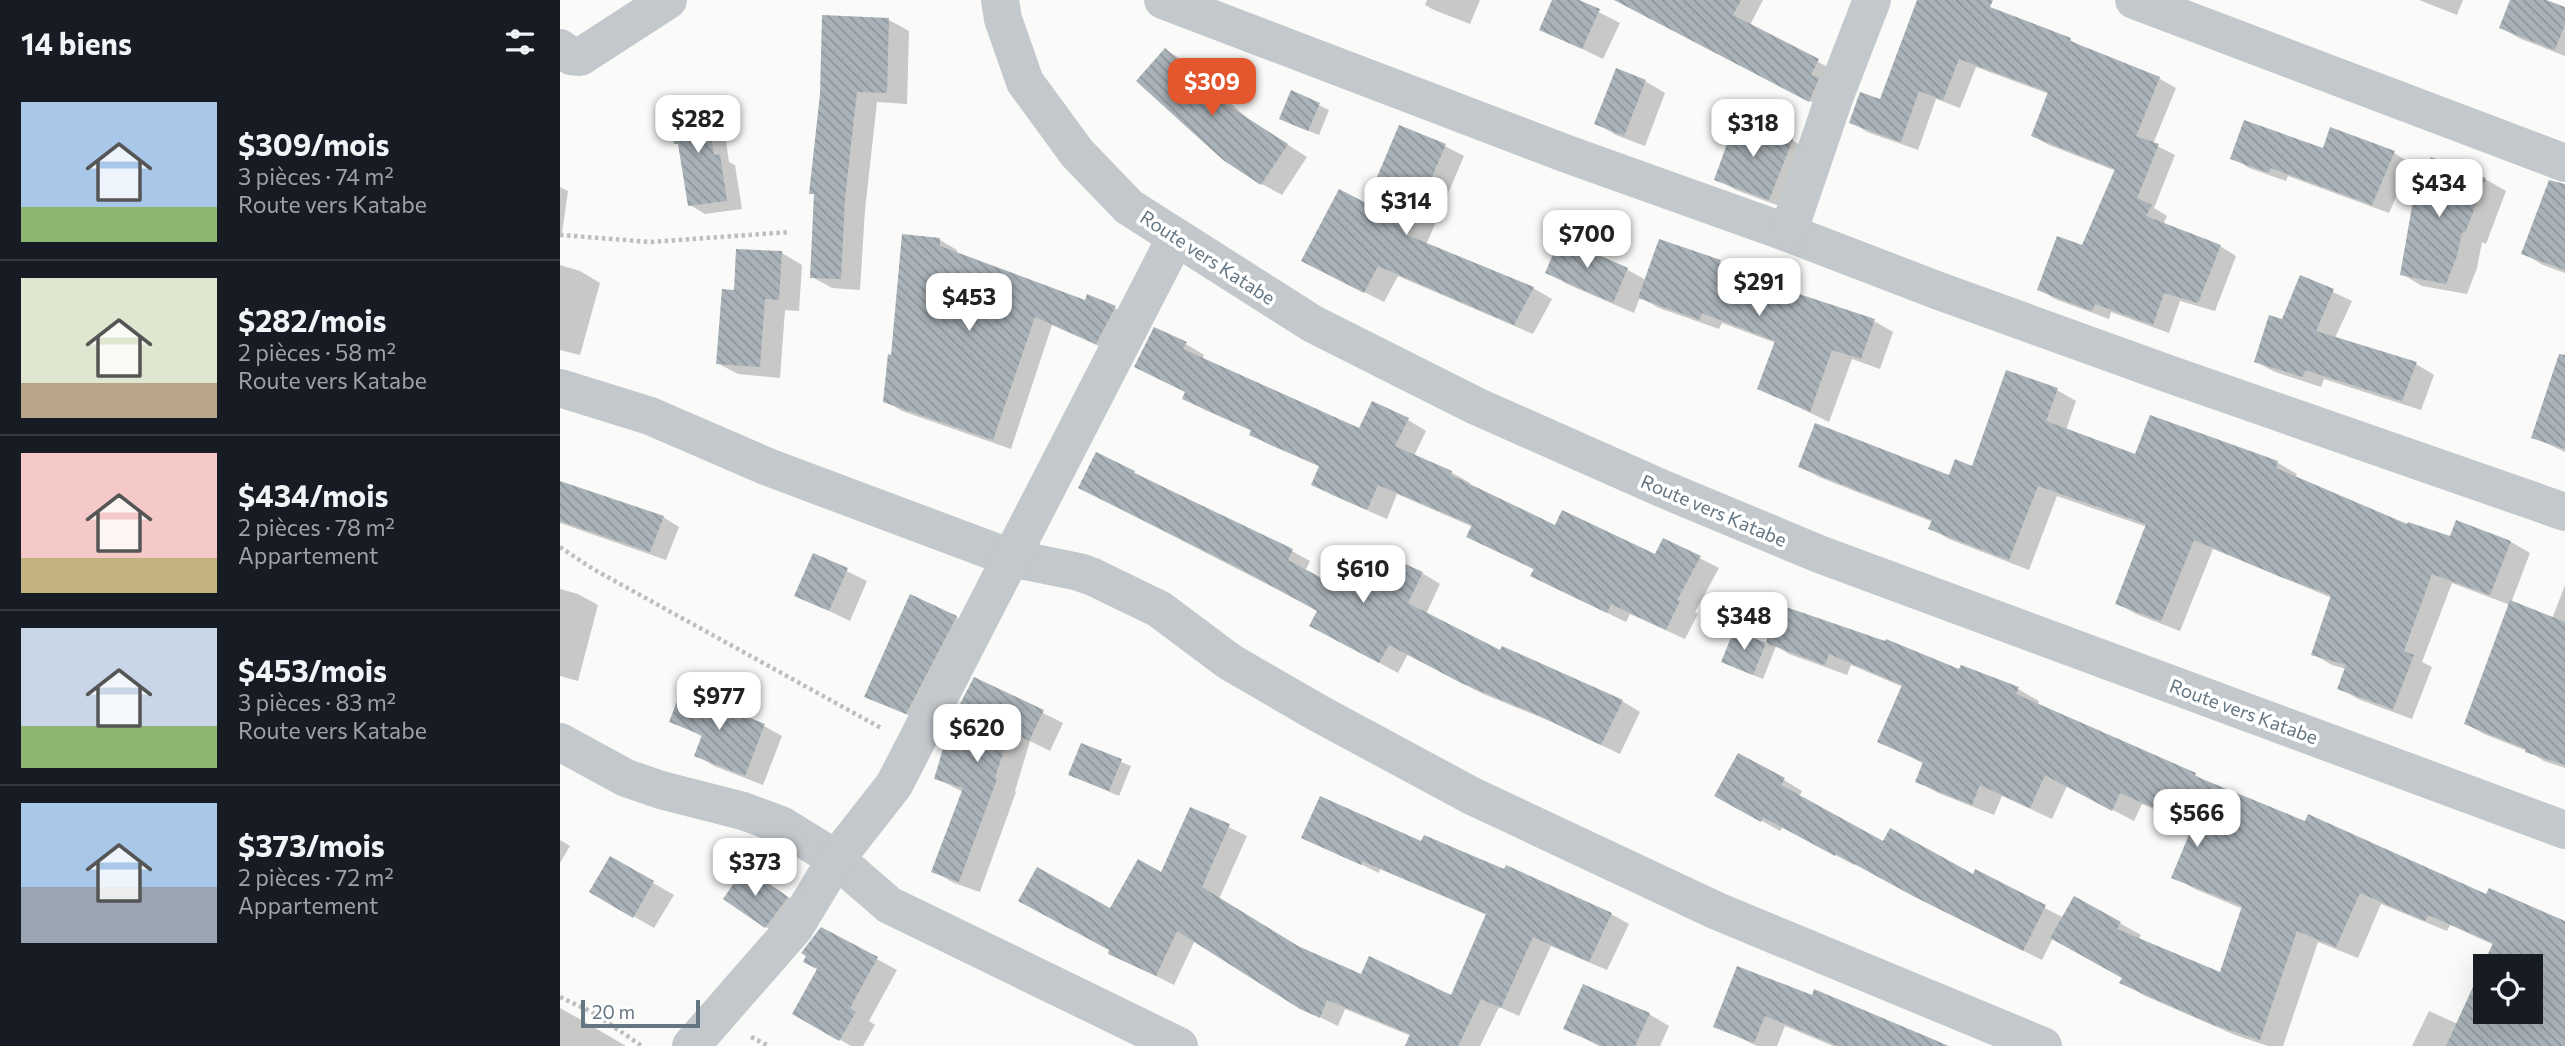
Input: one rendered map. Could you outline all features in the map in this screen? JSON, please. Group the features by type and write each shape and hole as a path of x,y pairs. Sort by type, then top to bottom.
{"street":[{"path":"560,48 571,56 580,57 668,0"},
{"name":"Route vers Katabe","path":"1000,0 1003,19 1025,82 1077,153 1129,206 1313,324 1476,406 1819,554 2565,830"},
{"path":"1163,0 1567,154 1788,233 1939,291 2179,378 2565,512"},
{"path":"1788,233 1872,0"},
{"path":"2134,0 2565,163"},
{"path":"691,1046 795,928 836,859 894,785 916,747 1176,237"},
{"path":"560,388 650,416 768,467 1011,558 1079,572 1159,609 1230,662 1472,796 1717,911 2043,1046"},
{"path":"560,742 626,778 781,825 836,859 889,905 1179,1046"}],"path":[{"path":"560,235 652,242 789,232"},
{"path":"560,547 593,569 916,747"},
{"path":"560,997 592,1012 642,1046"}],"building":[{"path":"1552,0 1579,0 1600,9 1582,49 1539,30"},
{"path":"1614,0 1741,0 1733,15 1819,59 1811,75 1819,78 1809,102"},
{"path":"1917,0 1993,0 1990,7 2071,38 2070,41 2160,77 2136,136 2159,144 2137,198 2152,205 2146,216 2221,245 2198,303 2164,293 2153,325 2095,304 2092,311 2037,290 2057,236 2082,245 2115,169 2031,136 2048,92 1959,59 1943,100 1919,91 1901,142 1849,123 1860,92 1880,99"},
{"path":"2510,0 2546,0 2565,7 2565,24 2555,50 2499,28"},
{"path":"822,15 889,18 887,93 857,92 845,198 841,279 810,278 814,194 809,194 820,94"},
{"path":"1165,48 1227,105 1288,144 1261,185 1223,160 1136,81"},
{"path":"1616,68 1646,80 1624,136 1594,124"},
{"path":"1291,90 1320,103 1308,131 1279,119"},
{"path":"706,103 714,155 720,154 727,201 688,206 678,144 674,144 669,109"},
{"path":"1737,116 1793,139 1769,200 1714,180"},
{"path":"2244,120 2323,148 2330,127 2395,151 2372,205 2271,168 2269,173 2230,159"},
{"path":"1399,125 1446,144 1407,235 1534,287 1514,325 1378,266 1364,293 1301,261 1339,189 1366,203"},
{"path":"2431,157 2486,178 2465,233 2462,232 2457,256 2446,284 2400,275 2420,161 2429,164"},
{"path":"2549,180 2565,184 2565,270 2521,254"},
{"path":"902,234 940,238 940,246 1085,300 1087,294 1116,306 1096,344 1035,317 993,440 883,402 888,354 891,355"},
{"path":"1560,238 1628,268 1613,303 1545,273"},
{"path":"1659,239 1721,260 1719,264 1790,291 1875,319 1861,359 1832,350 1810,412 1757,389 1775,341 1702,313 1700,320 1638,298"},
{"path":"736,249 782,251 779,300 765,299 760,367 716,364 722,289 734,290"},
{"path":"2300,275 2334,289 2316,331 2417,362 2402,401 2305,370 2303,377 2254,362 2269,315 2282,319"},
{"path":"1154,327 1187,342 1183,349 1359,428 1372,401 1409,418 1395,446 1452,471 1451,475 1555,525 1562,510 1655,554 1663,538 1701,556 1677,600 1680,601 1666,630 1611,604 1607,613 1530,576 1534,569 1466,537 1472,525 1378,485 1367,510 1311,485 1319,466 1249,435 1251,430 1182,399 1185,392 1134,367"},
{"path":"2559,354 2565,355 2565,449 2531,438"},
{"path":"2006,370 2058,388 2046,421 2135,454 2150,415 2278,461 2276,468 2407,524 2408,522 2450,536 2456,520 2511,541 2490,595 2432,574 2404,651 2414,655 2393,709 2337,689 2346,665 2311,655 2331,595 2194,540 2161,621 2115,604 2146,524 2038,486 2009,560 1928,529 1932,520 1798,467 1815,423 1949,475 1955,459 1972,466"},
{"path":"1096,452 1293,549 1288,560 1344,590 1365,546 1423,572 1408,603 1500,650 1502,646 1623,700 1601,745 1461,683 1389,645 1379,663 1309,626 1317,611 1239,568 1078,488"},
{"path":"560,481 664,516 650,552 560,521"},
{"path":"813,553 848,568 829,611 794,596"},
{"path":"910,594 957,616 906,714 864,697"},
{"path":"1757,597 1885,641 1886,639 1959,669 1961,665 2019,687 2016,694 2196,773 2195,776 2305,821 2308,814 2486,894 2489,888 2565,921 2565,1046 2446,1046 2473,987 2473,1024 2543,1024 2543,954 2488,954 2493,943 2428,915 2425,921 2360,893 2336,947 2297,931 2260,1040 2211,1024 2119,983 2122,978 2050,938 2074,896 2121,922 2117,929 2220,972 2242,906 2171,878 2193,825 2120,793 2112,811 2045,775 2030,808 1980,785 1972,805 1915,782 1923,762 1877,742 1902,685 1829,654 1825,665 1766,643 1770,629 1748,620"},
{"path":"2510,600 2565,622 2565,765 2525,752 2526,749 2464,724"},
{"path":"1734,630 1766,643 1753,675 1721,662"},
{"path":"974,677 1044,710 1029,741 1010,731 995,778 997,779 959,882 931,872 963,788 934,779 948,732 946,731"},
{"path":"681,691 765,724 745,776 694,756 702,735 669,722"},
{"path":"1081,743 1122,759 1109,791 1068,775"},
{"path":"1738,753 1785,778 1781,785 1883,841 1890,828 1973,874 1975,869 2046,905 2023,951 1763,817 1761,822 1714,796"},
{"path":"1320,796 1421,841 1424,835 1504,869 1506,865 1612,913 1589,962 1533,937 1501,1008 1481,999 1458,1046 1405,1046 1410,1034 1327,1000 1320,1018 1300,1009 1177,931 1156,976 1108,954 1109,950 1018,901 1037,867 1110,908 1138,859 1161,872 1190,807 1230,824 1202,887 1298,946 1361,974 1369,956 1451,995 1486,914 1362,861 1361,865 1301,838"},
{"path":"610,856 654,881 633,918 589,892"},
{"path":"745,867 788,897 765,928 723,899"},
{"path":"821,927 878,957 850,1008 856,1012 839,1041 792,1014 817,969 803,962 806,956 801,953"},
{"path":"1737,966 1812,995 1814,989 1949,1046 1838,1046 1765,1016 1754,1043 1713,1027"},
{"path":"1583,984 1650,1013 1635,1046 1602,1046 1563,1029"}]}
